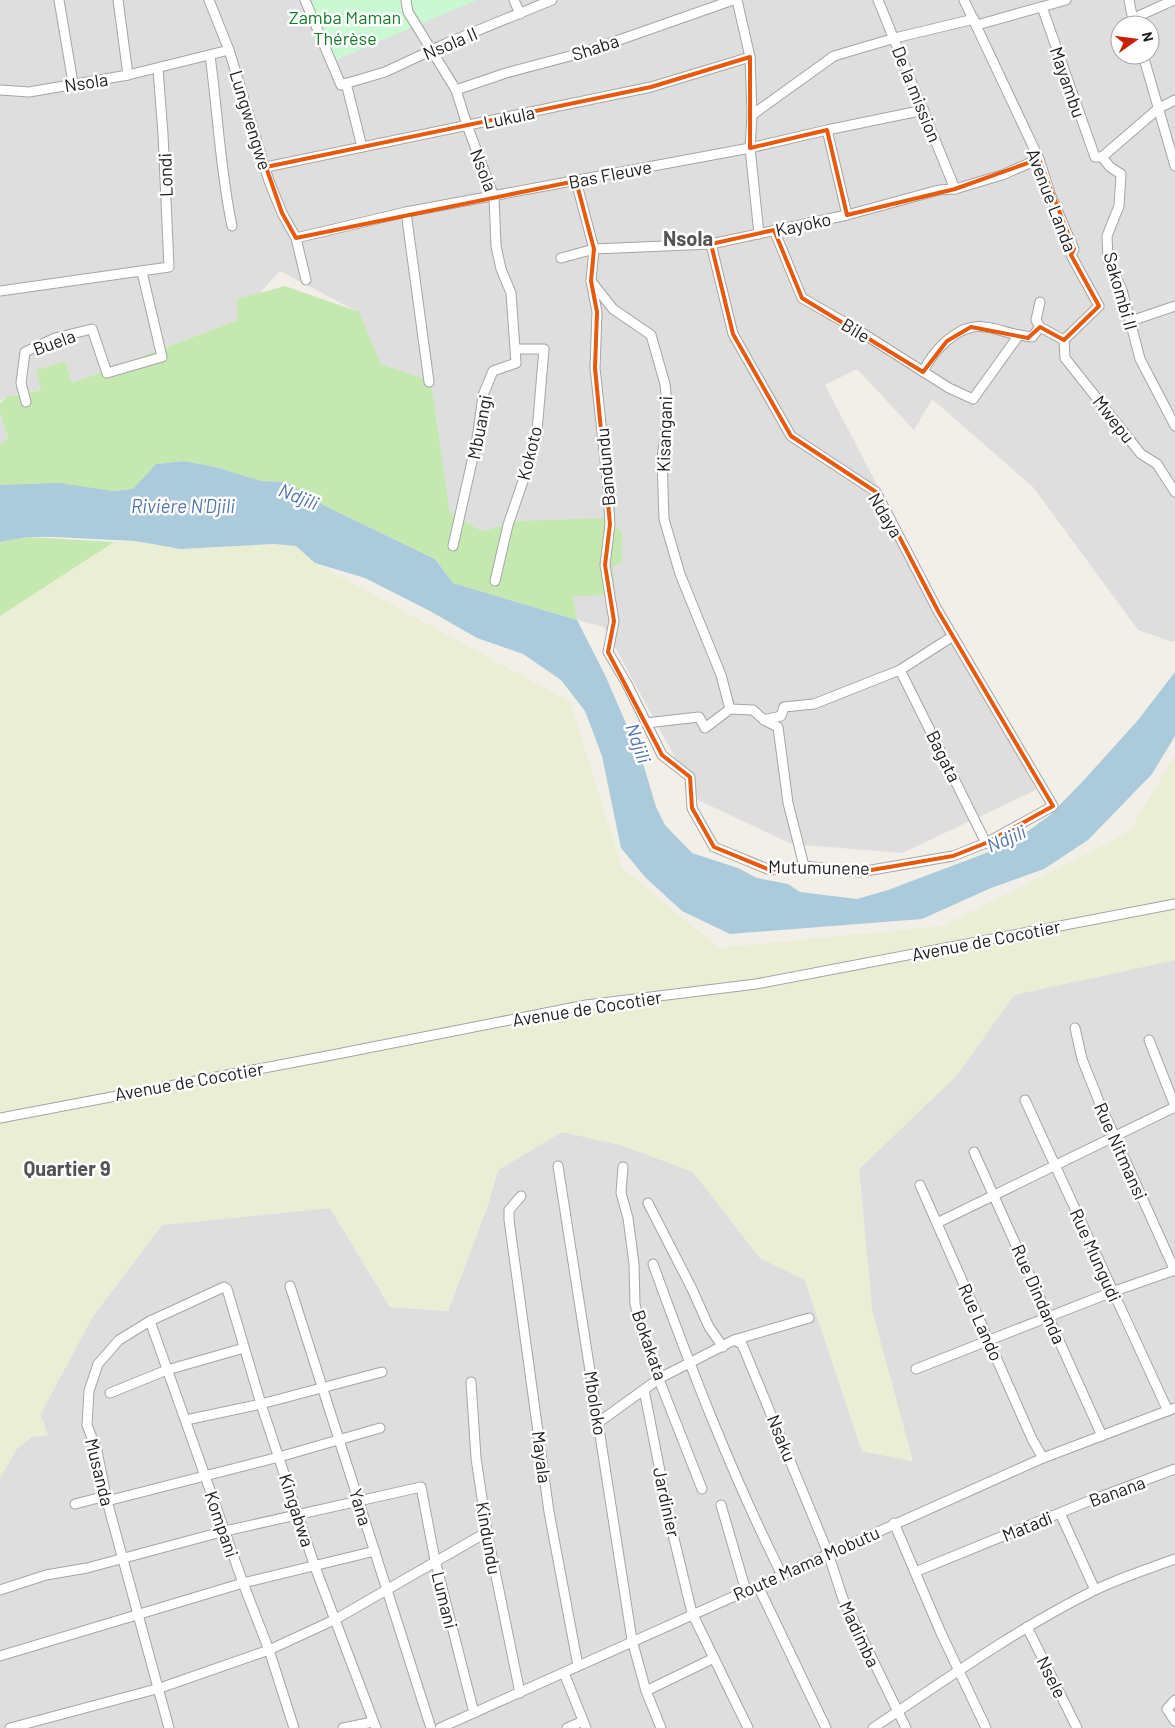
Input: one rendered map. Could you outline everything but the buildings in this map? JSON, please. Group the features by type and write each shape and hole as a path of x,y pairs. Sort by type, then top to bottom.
{"street":[{"path":"59,0 73,83"},
{"path":"118,0 128,75"},
{"name":"Lungwengwe","path":"209,0 229,50 282,213 296,238 306,280"},
{"path":"305,0 339,84 346,83 362,147"},
{"name":"Nsola","path":"406,0 408,12 456,90 494,197 496,246 501,269 511,293 516,350"},
{"path":"514,0 520,14"},
{"name":"Nsola II","path":"346,83 385,72 430,50 552,0"},
{"name":"Shaba","path":"456,90 506,73 585,52 733,0"},
{"path":"737,0 750,57 752,115 750,148 759,234"},
{"name":"De la mission","path":"878,0 956,189"},
{"name":"Avenue Landa","path":"964,0 1039,159 1051,196 1074,249 1072,255 1099,306 1064,340"},
{"path":"752,115 834,56 895,38 976,22 1036,5 1066,0"},
{"path":"1129,0 1132,15"},
{"path":"1146,15 1174,0"},
{"name":"Mayambu","path":"1036,5 1099,157"},
{"name":"Nsola","path":"0,90 29,92 128,75 229,50"},
{"path":"210,56 220,129 224,188 232,226"},
{"name":"Lukula","path":"266,167 651,87 750,57"},
{"path":"1146,65 1175,166"},
{"name":"Londi","path":"142,272 166,270 170,266 164,134 158,69"},
{"path":"1099,157 1159,108 1175,100"},
{"name":"Bas Fleuve","path":"296,238 406,212 750,148 924,110"},
{"path":"827,130 847,215"},
{"name":"Sakombi II","path":"1099,157 1120,174 1119,206 1107,236 1108,260 1122,290 1140,359 1175,426"},
{"name":"Kayoko","path":"561,258 594,250 711,244 847,215 939,190 956,189 1002,174 1039,159"},
{"path":"576,181 594,250 591,281"},
{"path":"406,212 428,382"},
{"name":"Bile","path":"774,230 802,298 856,329 923,372 973,399 1019,335"},
{"name":"Ndaya","path":"711,244 733,334 791,436 876,492 953,636 1053,806"},
{"path":"0,292 142,272"},
{"name":"Buela","path":"26,402 21,383 25,352 55,338 92,329 106,373 162,357 142,272"},
{"name":"Bandundu","path":"591,281 597,312 595,368 610,524 605,565 614,621 608,652"},
{"name":"Kisangani","path":"591,281 613,309 651,334 666,384 668,414 662,458 664,519 680,574 721,675 730,709"},
{"path":"1040,302 1036,320 1040,327 1064,340"},
{"path":"1131,321 1175,306"},
{"path":"923,372 947,341 971,327 984,326 1032,337 1040,327"},
{"name":"Mwepu","path":"1064,340 1065,358 1141,454 1157,464 1175,492"},
{"name":"Kokoto","path":"495,581 508,525 524,481 537,431 544,349 516,350"},
{"name":"Mbuangi","path":"453,546 477,438 483,395 493,371 516,362 516,350"},
{"path":"764,720 781,716 784,707 814,704 900,670 953,636"},
{"name":"Mutumunene","path":"608,652 662,755 690,777 692,808 714,847 770,870 804,866 860,872 953,856 986,843 1053,806"},
{"name":"Bagata","path":"900,670 986,843"},
{"path":"646,723 699,717 705,728 730,709 753,710 764,720 778,727 788,803 804,866"},
{"name":"Avenue de Cocotier","path":"0,1118 586,1005 756,984 1175,904"},
{"name":"Rue Nitmansi","path":"1075,1028 1082,1059 1175,1270"},
{"path":"937,1223 1056,1165 1114,1134 1175,1106 1149,1040"},
{"name":"Rue Mungudi","path":"1025,1100 1112,1292 1171,1409"},
{"name":"Rue Dindanda","path":"974,1152 1102,1436"},
{"name":"Mboloko","path":"558,1166 632,1640 646,1692 661,1728"},
{"name":"Bokakata","path":"622,1167 621,1193 628,1218 634,1264 635,1304 645,1344 660,1378 702,1489"},
{"name":"Rue Lando","path":"920,1185 1032,1439 1043,1458"},
{"name":"Mayala","path":"521,1196 509,1210 549,1512 578,1666"},
{"path":"648,1203 692,1289 709,1327 723,1347"},
{"path":"653,1264 689,1365 765,1542 782,1575"},
{"path":"916,1369 1112,1292 1175,1270"},
{"name":"Yana","path":"290,1286 431,1728"},
{"name":"Musanda","path":"169,1728 160,1688 137,1614 106,1498 98,1451 87,1425 89,1391 98,1364 119,1340 150,1321 220,1288 227,1289"},
{"name":"Kingabwa","path":"227,1289 261,1404 315,1567 374,1725"},
{"path":"599,1422 660,1378 689,1365 734,1340 809,1318"},
{"name":"Kompani","path":"150,1321 243,1583 269,1650 294,1728"},
{"name":"Nsaku","path":"734,1340 742,1344 755,1373 828,1553"},
{"path":"110,1393 167,1370 244,1348"},
{"path":"186,1420 261,1404 382,1372"},
{"name":"Kindundu","path":"471,1382 476,1458 487,1532 520,1693"},
{"name":"Jardinier","path":"644,1390 670,1522 692,1613 748,1728"},
{"name":"Route Mama Mobutu","path":"440,1728 692,1613 758,1586 1043,1458 1171,1409"},
{"path":"75,1504 206,1476 380,1428"},
{"name":"Banana","path":"1060,1512 1175,1469"},
{"name":"Lumani","path":"360,1502 421,1487 435,1560 474,1713"},
{"path":"0,1590 46,1575 122,1558 225,1531 360,1502"},
{"path":"721,1505 746,1591"},
{"name":"Matadi","path":"914,1572 1060,1512 1095,1590"},
{"path":"894,1524 914,1572 986,1728"},
{"path":"10,1728 43,1724 160,1688 269,1650 336,1619 435,1560 487,1532"},
{"path":"0,1656 243,1583 375,1551"},
{"name":"Madimba","path":"828,1553 843,1599 906,1728"},
{"path":"873,1728 959,1669 1026,1627 1095,1590 1175,1559"},
{"path":"758,1586 826,1728"},
{"name":"Nsele","path":"1026,1627 1077,1728"},
{"path":"646,1692 714,1658"},
{"path":"564,1673 584,1724 566,1728"},
{"path":"1175,1700 1167,1709 1175,1721"},
{"path":"343,1728 374,1725"}],"highlighted area":[{"path":"750,57 750,148 827,130 847,215 955,189 1039,159 1074,249 1071,255 1099,306 1064,340 1040,327 1028,338 971,327 947,341 923,372 802,298 774,230 711,244 733,334 791,436 876,492 938,611 1053,806 986,843 953,856 860,872 804,866 770,870 714,847 692,808 690,777 662,755 608,652 614,621 605,565 610,524 595,368 597,312 591,281 594,249 576,181 296,238 282,213 266,167 651,87"}],"shaded area":[{"path":"0,0 1175,0 1175,640 1173,642 1138,630 1033,487 932,399 914,430 857,369 825,385 1036,790 902,853 792,844 698,800 604,627 577,620 573,596 519,521 482,531 450,513 431,381 381,364 358,312 280,271 259,294 237,299 238,320 72,383 65,361 36,370 42,390 20,393 1,400 0,404"},
{"path":"0,412 8,440 0,444"},
{"path":"1175,960 1175,1728 0,1728 0,1478 16,1449 45,1425 40,1415 93,1316 162,1225 330,1208 390,1307 448,1311 488,1205 498,1170 562,1132 621,1145 693,1172 760,1258 805,1280 862,1451 912,1461 872,1310 859,1169 957,1075 1014,995"}],"green space":[{"name":"Zamba Maman Thérèse","path":"303,0 477,0 331,62"},
{"path":"285,286 359,312 381,364 431,381 450,513 482,531 519,521 605,518 622,532 622,563 613,566 615,595 573,596 577,620 453,583 435,559 325,506 287,482 261,481 216,467 184,461 156,464 133,489 113,491 0,485 0,444 8,439 0,412 0,404 6,397 41,390 36,370 65,361 72,383 238,320 237,299"},
{"path":"28,537 114,542 0,616 0,542"},
{"path":"135,541 181,549 274,544 296,546 315,563 570,702 622,868 719,948 943,926 1128,833 1175,756 1175,960 1014,995 957,1075 859,1169 872,1310 913,1461 862,1451 805,1280 760,1258 693,1172 621,1145 562,1132 498,1170 488,1205 448,1311 391,1307 330,1208 162,1225 93,1316 40,1415 48,1435 32,1437 17,1449 0,1478 0,616 114,542"}],"water":[{"name":"Rivière N'Djili","path":"184,461 216,467 261,481 287,482 325,506 435,559 453,583 577,620 605,675 642,760 656,807 665,825 692,853 738,868 757,878 788,884 800,892 857,899 888,890 1010,844 1050,815 1085,779 1138,720 1175,672 1175,736 1152,774 1088,840 1044,869 991,888 922,919 730,934 682,911 645,877 621,848 602,756 585,711 561,680 523,654 477,638 430,611 365,578 315,563 296,546 274,544 181,549 135,541 54,537 28,537 0,542 0,485 59,483 113,491 133,489 156,464"}],"district":[{"name":"Nsola","path":"688,238"},
{"name":"Quartier 9","path":"67,1168"}],"water label":[{"name":"Ndjili","path":"299,496"},
{"name":"Ndjili","path":"639,743"},
{"name":"Ndjili","path":"1006,838"}]}
